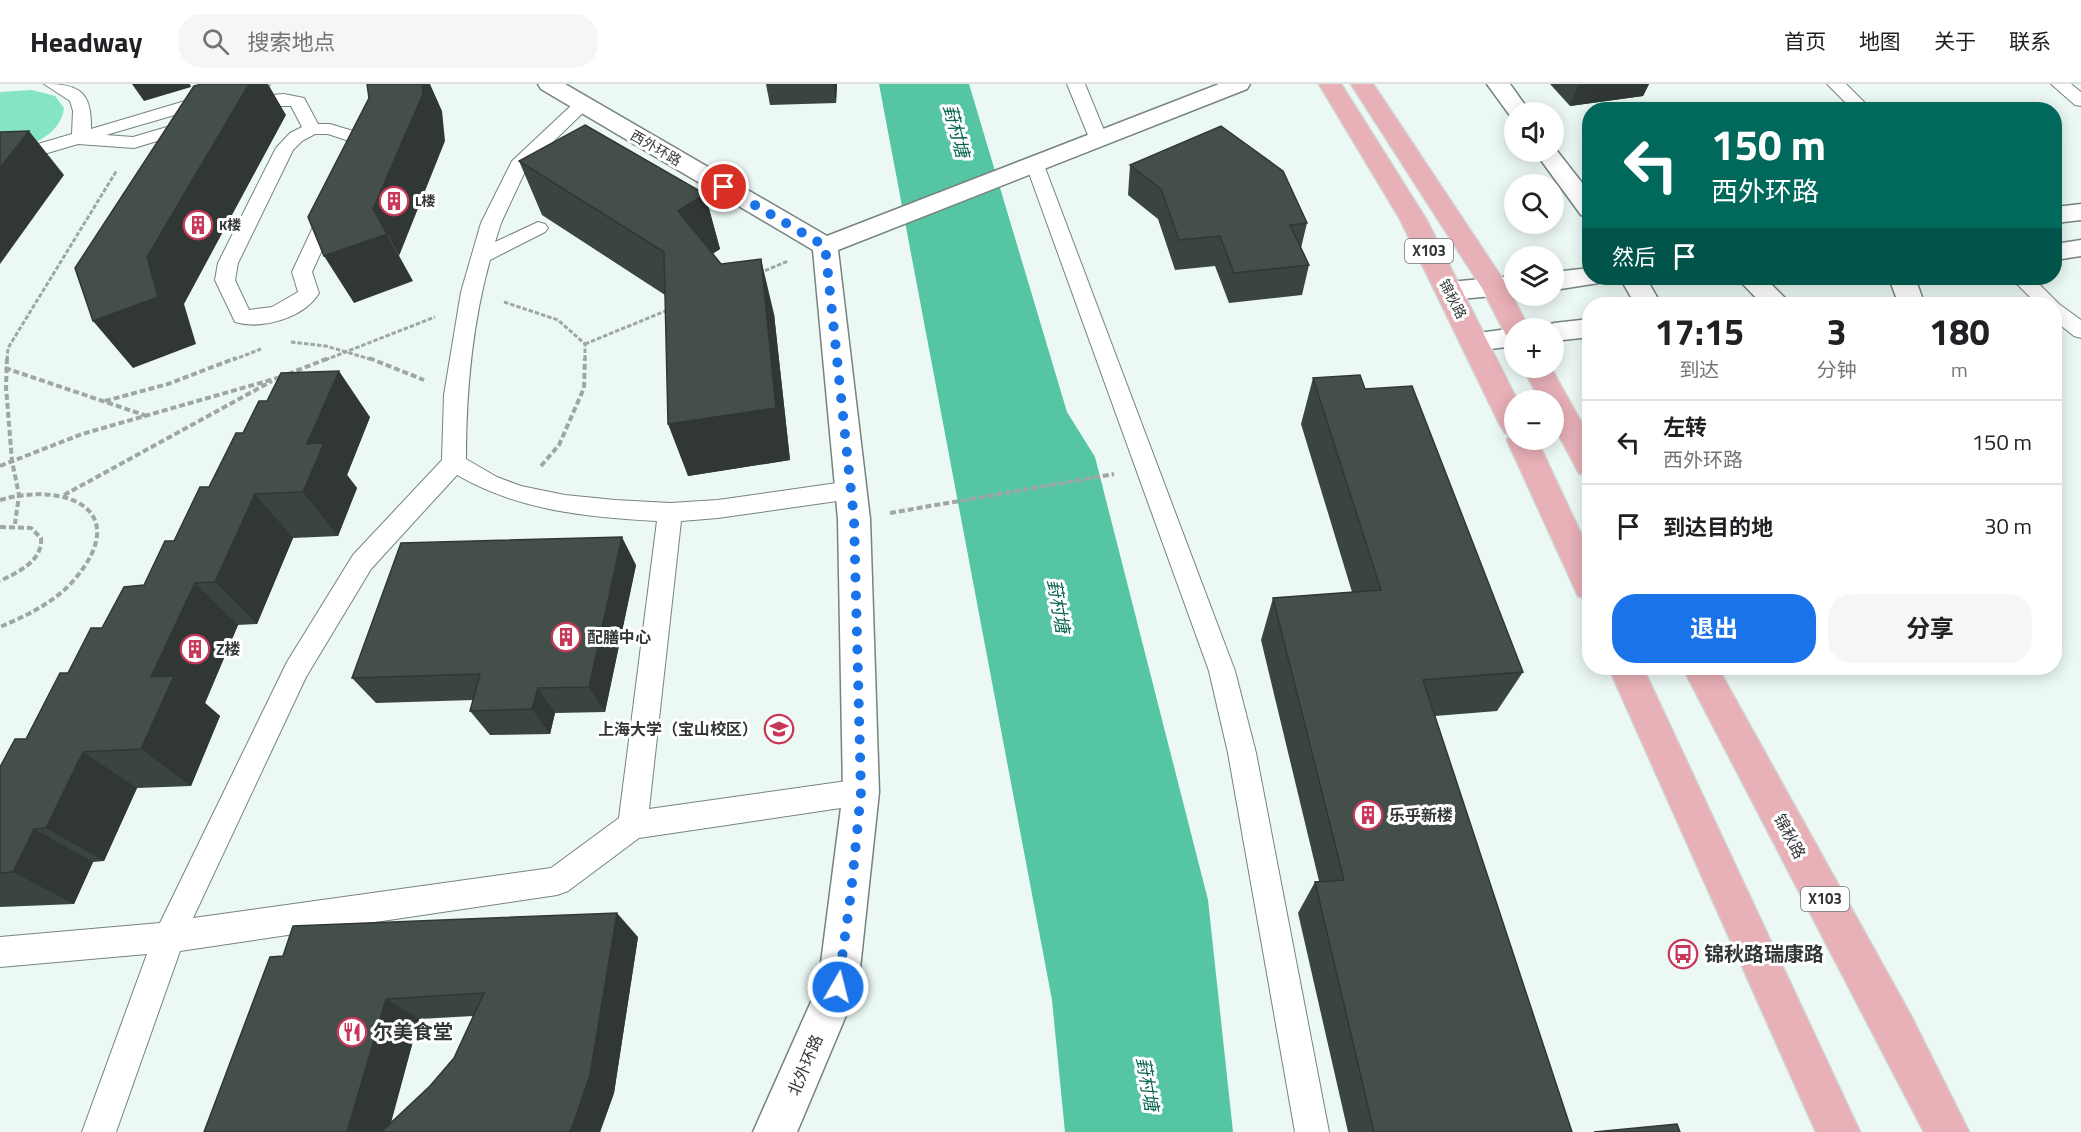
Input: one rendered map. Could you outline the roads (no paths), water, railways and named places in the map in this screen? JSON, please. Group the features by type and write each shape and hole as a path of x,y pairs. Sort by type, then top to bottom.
{"main road":[{"name":"锦秋路","path":"1330,84 1413,219 1504,402"},
{"name":"X103","path":"1362,84 1504,285"},
{"path":"1542,378 1582,450"},
{"path":"1527,450 1582,570"},
{"path":"1629,675 1838,1132"},
{"name":"锦秋路","path":"1704,675 1895,1029 1947,1132"}],"street":[{"name":"西外环路","path":"549,84 825,246"},
{"path":"825,246 1239,84"},
{"path":"1498,84 1511,102"},
{"path":"1554,162 1582,199"},
{"path":"2062,214 2081,212"},
{"name":"北外环路","path":"776,1132 838,987 851,893 861,792 853,505 825,246"},
{"path":"2062,251 2081,248"},
{"path":"1564,280 1582,278"},
{"path":"1757,285 1770,297"},
{"path":"1449,291 1504,286"},
{"path":"1564,331 1582,329"},
{"path":"1474,342 1504,338"}],"lane":[{"path":"53,84 73,91 81,103 81,139"},
{"path":"0,161 81,139 261,84"},
{"path":"1076,84 1099,140"},
{"path":"1836,84 1855,102"},
{"path":"2060,84 2081,100"},
{"path":"230,113 272,100 288,99 298,102 312,129"},
{"path":"99,1132 169,937 296,670 362,562 454,463 455,394 471,292 491,223 519,165 582,105"},
{"path":"81,139 134,143 208,120"},
{"path":"312,129 345,131 357,138 359,148 302,272 309,293 301,304 255,318 242,317 225,280 228,263 285,148 296,137 312,129"},
{"path":"1035,165 1222,671 1242,753 1312,1132"},
{"path":"479,258 538,228"},
{"path":"2029,285 2041,297"},
{"path":"2062,316 2081,331"},
{"path":"454,463 489,483 518,494 565,504 670,512 853,505"},
{"path":"633,825 670,512"},
{"path":"0,952 169,937 557,881 633,825 861,792"}],"water":[{"name":"葑村塘","path":"879,84 969,84 1067,412 1095,457 1208,900 1233,1132 1065,1132 1052,1000"}],"place":[{"name":"L楼","path":"394,201"},
{"name":"K楼","path":"198,225"},
{"name":"配膳中心","path":"566,637"},
{"name":"Z楼","path":"195,649"},
{"name":"上海大学（宝山校区）","path":"779,729"},
{"name":"乐乎新楼","path":"1368,815"},
{"name":"锦秋路瑞康路","path":"1683,954"},
{"name":"尔美食堂","path":"352,1032"}]}
